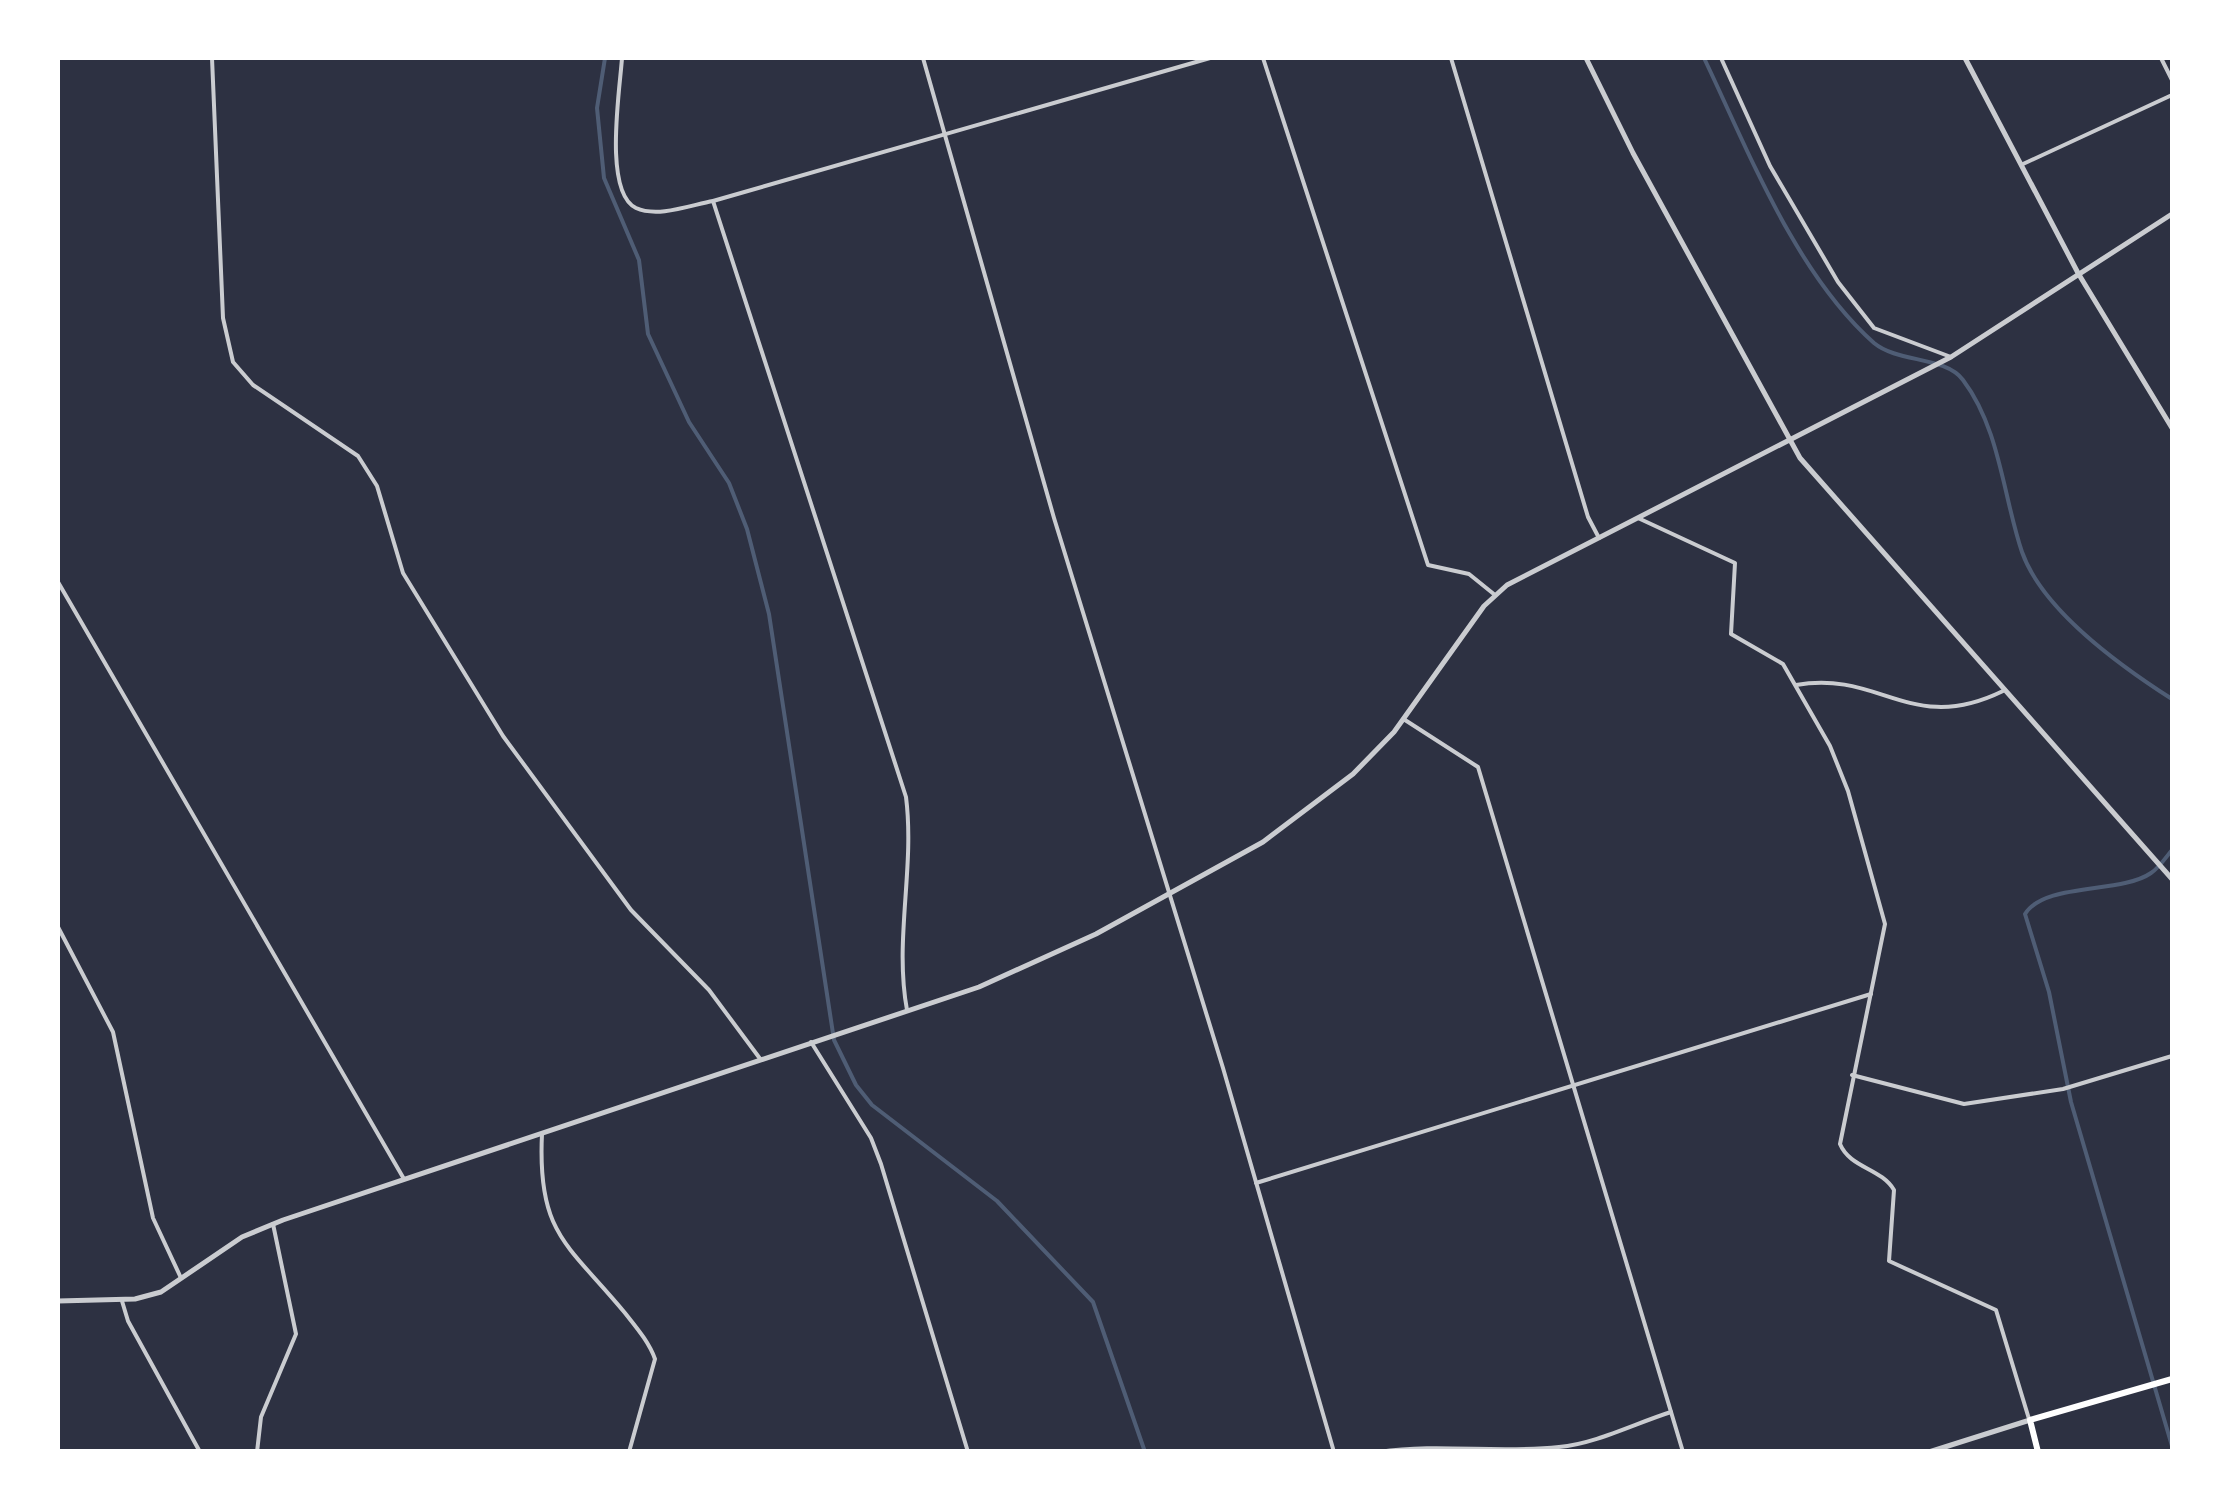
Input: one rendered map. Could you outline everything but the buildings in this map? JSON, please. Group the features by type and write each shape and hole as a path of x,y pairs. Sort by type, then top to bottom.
{"main road":[{"path":"2038,1452 2030,1420 2172,1379"}],"street":[{"path":"212,58 223,318 233,362 253,385 358,456 370,471 403,573 503,736 632,910 709,990 761,1060"},
{"path":"622,58 616,151 626,200 634,208 653,211 714,201 1210,58"},
{"path":"923,58 1054,518 1334,1452"},
{"path":"1262,58 1428,565 1469,574 1495,596"},
{"path":"1452,58 1588,517 1599,538"},
{"path":"1586,58 1633,153 1792,436 1800,458 2172,879"},
{"path":"1722,58 1770,166 1838,282 1874,328 1951,357"},
{"path":"1965,58 2078,273 2172,428"},
{"path":"2161,58 2172,80"},
{"path":"2023,164 2172,96"},
{"path":"714,201 900,773 910,826 903,986 908,1011"},
{"path":"58,1300 147,1296 182,1280 228,1246 272,1224 1015,974 1169,896 1290,823 1379,750 1495,596 1792,436 1951,357 2172,214"},
{"path":"1638,518 1735,563 1731,634 1777,658 1830,746 1848,791 1885,924 1840,1144 1852,1160 1880,1174 1894,1190 1889,1261 1992,1304 2030,1420 1928,1452"},
{"path":"58,582 404,1180"},
{"path":"1796,685 1848,685 1938,710 1975,705 2003,691"},
{"path":"1405,720 1478,767 1682,1452"},
{"path":"58,928 113,1032 153,1218 182,1280"},
{"path":"1256,1183 1871,994"},
{"path":"812,1042 882,1164 968,1452"},
{"path":"1852,1075 1964,1104 2063,1089 2172,1056"},
{"path":"542,1134 541,1168 554,1230 637,1328 655,1359 629,1452"},
{"path":"257,1452 261,1417 296,1334 272,1224"},
{"path":"122,1300 128,1322 200,1452"},
{"path":"1380,1452 1442,1445 1484,1451 1562,1447 1670,1412"}],"waterway":[{"path":"605,58 597,108 604,178 639,260 648,334 689,422 729,483 747,529 769,614 834,1040 856,1085 872,1105 997,1201 1093,1302 1145,1452"},
{"path":"1704,58 1776,209 1820,282 1874,343 1896,354 1945,367 1963,380 1993,441 2022,552 2047,595 2086,636 2172,699"},
{"path":"2172,850 2154,871 2138,879 2049,897 2025,914 2049,992 2071,1102 2172,1446"}]}
